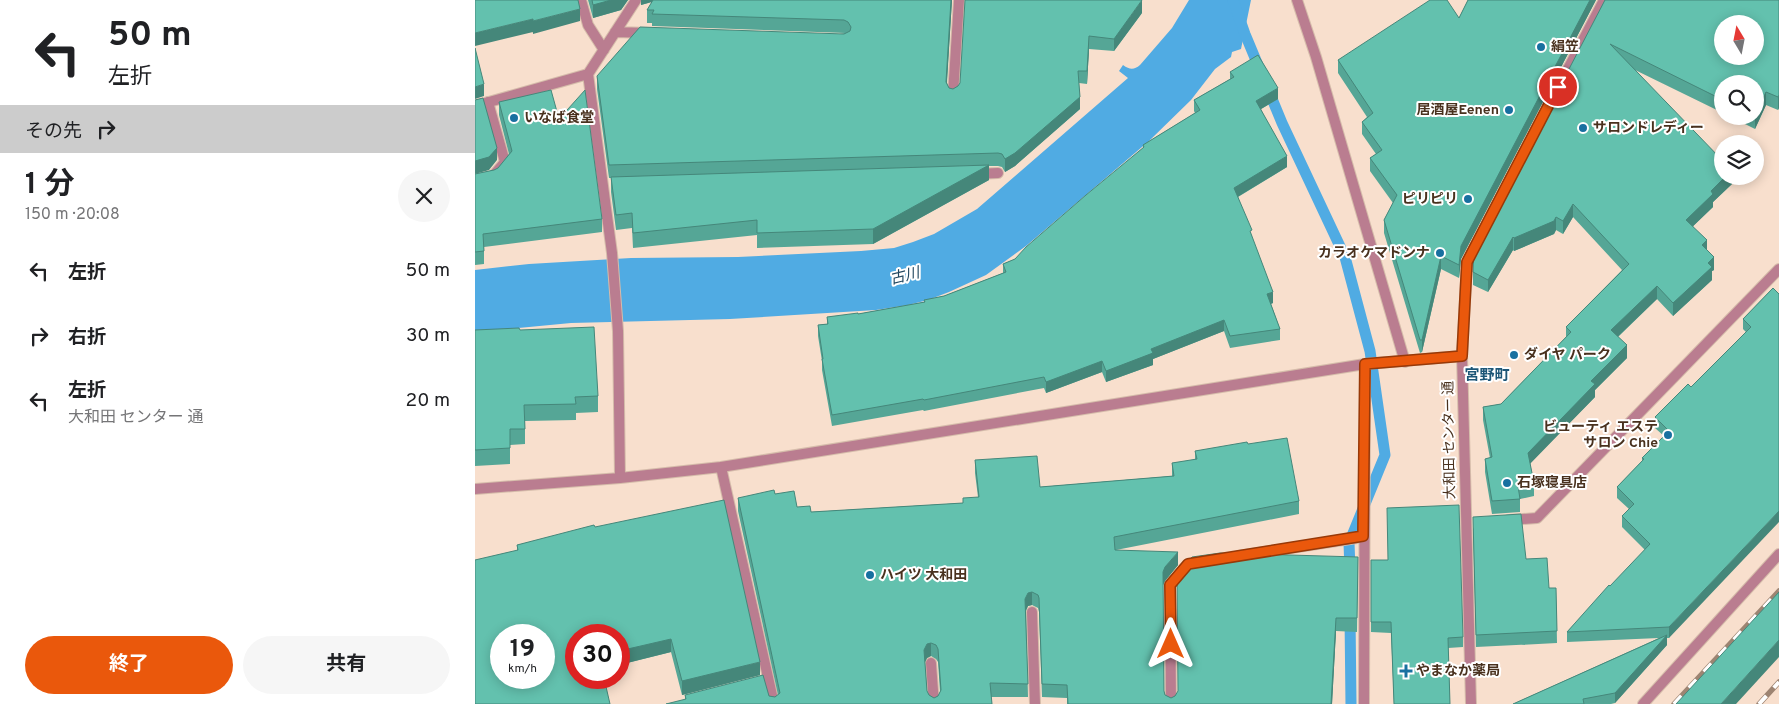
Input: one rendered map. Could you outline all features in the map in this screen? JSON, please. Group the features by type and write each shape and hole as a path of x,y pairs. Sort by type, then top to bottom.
{"street":[{"path":"581,0 588,25 604,50"},
{"path":"475,106 588,74 636,0"},
{"path":"953,95 959,0"},
{"path":"1297,0 1316,57 1405,362"},
{"name":"大和田 センター 通","path":"1471,704 1470,522 1462,356 1467,262 1604,0"},
{"path":"615,32 655,33"},
{"path":"588,74 607,185 618,332 620,478"},
{"path":"475,180 493,176 505,162 488,102"},
{"path":"968,174 998,173"},
{"path":"1502,520 1537,518 1779,269"},
{"path":"475,489 620,478 721,467 1365,364 1462,356"},
{"path":"1364,704 1365,364"},
{"path":"721,467 764,682 774,704"},
{"path":"1227,558 1363,536"},
{"path":"1643,704 1779,554"},
{"path":"1171,704 1170,585 1188,564 1198,562"},
{"path":"1032,612 1035,704"},
{"path":"931,663 934,704"}],"water":[{"name":"古川","path":"1189,0 1251,0 1241,49 1232,52 1231,57 1215,69 1191,100 1149,141 1026,246 986,275 928,300 876,310 730,319 571,323 475,332 475,270 529,264 631,258 738,257 861,251 894,248 934,234 977,209 1128,78 1119,71 1123,65 1132,69 1140,65 1172,28"}],"building":[{"path":"475,0 578,0 580,9 475,33"},
{"path":"592,0 611,0 593,5"},
{"path":"653,0 951,0 946,82 949,88 953,89 960,83 965,0 1142,0 1114,39 1089,36 1087,71 1078,71 1080,97 1015,153 1005,159 1002,154 998,153 609,165 597,76 640,27 844,34 850,31 851,27 844,20 652,14 654,10 647,10"},
{"path":"1430,0 1447,0 1459,18 1468,0 1590,0 1461,246 1459,265 1441,256 1422,340 1420,340 1384,220 1397,195 1370,158 1382,150 1362,122 1373,113 1338,60"},
{"path":"1605,0 1779,0 1778,97 1766,92 1764,96 1764,75 1714,75 1714,96 1610,44 1714,152 1714,185 1717,185 1711,191 1713,194 1686,220 1707,240 1702,245 1714,257 1708,263 1712,267 1673,303 1657,286 1611,330 1627,345 1591,381 1595,384 1528,453 1534,483 1518,486 1520,499 1492,501 1485,459 1492,457 1483,407 1501,404 1571,332 1566,327 1629,264 1573,204 1563,221 1556,217 1554,221 1513,237 1488,280 1473,272 1474,251"},
{"path":"475,48 484,84 475,87"},
{"path":"1258,55 1278,88 1256,101 1287,156 1234,188 1252,230 1250,231 1273,292 1267,294 1280,329 1230,336 1224,320 1151,349 1153,353 1106,371 1102,361 1046,382 1044,377 832,415 818,325 828,324 827,317 858,314 925,302 924,300 944,296 1006,272 1003,264 1015,259 1026,247 1144,147 1143,145 1200,110 1194,100 1234,77 1230,72"},
{"path":"551,90 559,119 585,90 602,219 483,234 484,251 475,252 475,174 498,168 512,151 499,102"},
{"path":"483,98 497,148 489,157 475,161 475,100"},
{"path":"989,165 873,229 757,233 757,220 633,233 632,213 616,215 611,177"},
{"path":"1773,288 1779,294 1779,511 1669,627 1567,632 1609,585 1650,544 1622,516 1634,504 1617,487 1669,431 1655,417 1688,384 1691,387 1751,327 1743,319"},
{"path":"594,327 598,396 575,397 576,404 524,405 525,429 510,429 510,448 475,450 475,330"},
{"path":"1287,438 1299,501 1114,537 1115,550 1178,552 1163,572 1164,691 1165,695 1171,698 1178,691 1177,574 1192,557 1220,553 1358,557 1357,618 1336,618 1331,704 1068,704 1067,685 1042,684 1039,598 1038,595 1032,592 1028,593 1025,599 1028,684 990,683 992,704 666,704 686,699 685,695 763,675 769,696 775,697 780,693 738,498 774,490 775,494 794,491 797,507 810,506 811,512 963,503 963,498 979,497 975,460 1037,456 1040,487 1174,476 1172,463 1197,459 1195,451 1247,442 1248,444","holes":["927,644 936,645 938,649 941,690 938,696 934,698 927,691 924,650"]},
{"path":"724,500 760,662 682,681 671,639 630,648 630,624 565,624 565,689 607,689 610,704 475,704 475,560 518,550 517,545 594,525 595,527"},
{"path":"1459,505 1463,637 1448,638 1450,704 1394,704 1391,622 1371,622 1371,560 1388,560 1387,508"},
{"path":"1521,514 1526,559 1547,558 1549,588 1556,588 1557,631 1476,635 1473,517"},
{"path":"1779,592 1779,640 1721,704 1676,704"},
{"path":"1667,635 1615,693 1583,699 1584,704 1513,704"}],"waterway":[{"path":"1233,0 1260,70"},
{"path":"1268,89 1345,257 1370,351 1385,455 1349,543 1350,570"},
{"path":"1350,616 1351,704"}],"railway":[{"path":"1674,704 1779,591"},
{"path":"1759,704 1779,682"}],"place":[{"name":"絹笠","path":"1541,47"},
{"name":"居酒屋Eenen","path":"1509,110"},
{"name":"いなば食堂","path":"514,118"},
{"name":"サロンドレディー","path":"1583,128"},
{"name":"ピリピリ","path":"1468,199"},
{"name":"カラオケマドンナ","path":"1440,253"},
{"name":"ダイヤ パーク","path":"1514,355"},
{"name":"ビューティ エステ サロン Chie","path":"1668,435"},
{"name":"石塚寝具店","path":"1507,483"},
{"name":"ハイツ 大和田","path":"870,575"},
{"name":"やまなか薬局","path":"1406,671"}],"district":[{"name":"宮野町","path":"1487,376"}],"route":[{"path":"1171,644 1170,585 1188,564 1363,536 1365,364 1462,356 1467,262 1558,87"}]}
